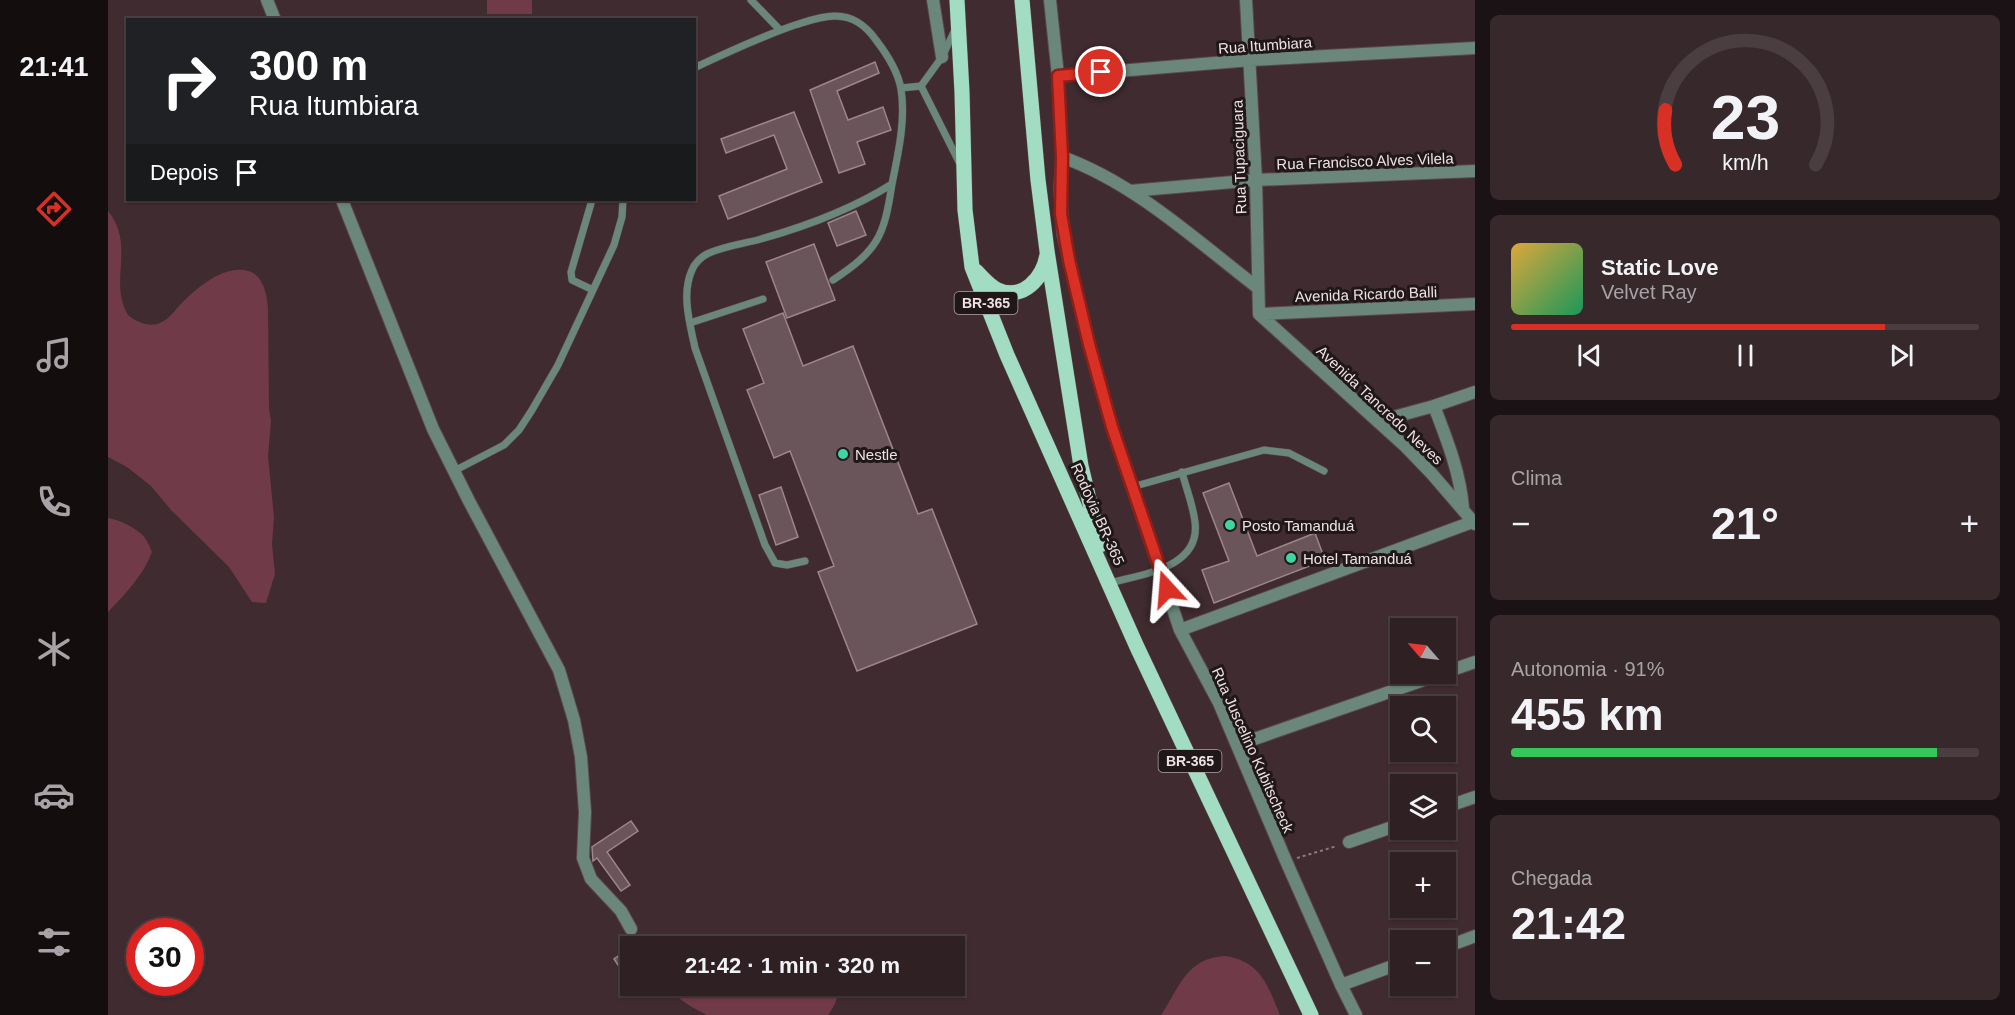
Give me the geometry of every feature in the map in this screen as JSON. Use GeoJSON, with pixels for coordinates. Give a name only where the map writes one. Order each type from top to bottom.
{"type":"FeatureCollection","features":[{"type":"Feature","properties":{"kind":"main road","name":"Rodovia BR-365"},"geometry":{"type":"LineString","coordinates":[[957,0],[965,210],[972,267],[1007,355],[1137,647],[1311,1015]]}},
{"type":"Feature","properties":{"kind":"main road","name":"BR-365"},"geometry":{"type":"LineString","coordinates":[[1022,0],[1038,180],[1047,251],[1081,466],[1110,583]]}},
{"type":"Feature","properties":{"kind":"main road","name":"BR-365"},"geometry":{"type":"LineString","coordinates":[[972,267],[996,289],[1017,292],[1026,289],[1038,280],[1045,264],[1047,251]]}},
{"type":"Feature","properties":{"kind":"street"},"geometry":{"type":"LineString","coordinates":[[267,0],[274,18]]}},
{"type":"Feature","properties":{"kind":"street"},"geometry":{"type":"LineString","coordinates":[[933,0],[942,57]]}},
{"type":"Feature","properties":{"kind":"street","name":"Rua Juscelino Kubitscheck"},"geometry":{"type":"LineString","coordinates":[[1050,0],[1058,76],[1062,157],[1061,214],[1069,260],[1089,344],[1112,427],[1180,630],[1219,703],[1286,861],[1356,1015]]}},
{"type":"Feature","properties":{"kind":"street","name":"Rua Tupaciguara"},"geometry":{"type":"LineString","coordinates":[[1246,0],[1256,180],[1259,314]]}},
{"type":"Feature","properties":{"kind":"street","name":"Rua Itumbiara"},"geometry":{"type":"LineString","coordinates":[[1058,76],[1251,60],[1475,48]]}},
{"type":"Feature","properties":{"kind":"street"},"geometry":{"type":"LineString","coordinates":[[1062,157],[1099,172],[1130,191],[1258,288]]}},
{"type":"Feature","properties":{"kind":"street","name":"Rua Francisco Alves Vilela"},"geometry":{"type":"LineString","coordinates":[[1130,191],[1256,180],[1475,171]]}},
{"type":"Feature","properties":{"kind":"street"},"geometry":{"type":"LineString","coordinates":[[342,201],[433,429],[559,670],[574,720],[581,758],[585,812],[583,858],[591,879],[621,911],[631,929]]}},
{"type":"Feature","properties":{"kind":"street","name":"Avenida Ricardo Balli"},"geometry":{"type":"LineString","coordinates":[[1259,314],[1475,304]]}},
{"type":"Feature","properties":{"kind":"street","name":"Avenida Tancredo Neves"},"geometry":{"type":"LineString","coordinates":[[1259,314],[1379,421],[1432,474],[1475,522]]}},
{"type":"Feature","properties":{"kind":"street"},"geometry":{"type":"LineString","coordinates":[[1379,421],[1475,392]]}},
{"type":"Feature","properties":{"kind":"street"},"geometry":{"type":"LineString","coordinates":[[1434,406],[1461,484],[1463,508]]}},
{"type":"Feature","properties":{"kind":"street"},"geometry":{"type":"LineString","coordinates":[[1180,630],[1475,522]]}},
{"type":"Feature","properties":{"kind":"street"},"geometry":{"type":"LineString","coordinates":[[1456,669],[1475,662]]}},
{"type":"Feature","properties":{"kind":"street"},"geometry":{"type":"LineString","coordinates":[[1237,745],[1412,684]]}},
{"type":"Feature","properties":{"kind":"street"},"geometry":{"type":"LineString","coordinates":[[1456,804],[1475,797]]}},
{"type":"Feature","properties":{"kind":"street"},"geometry":{"type":"LineString","coordinates":[[1348,842],[1390,828]]}},
{"type":"Feature","properties":{"kind":"street"},"geometry":{"type":"LineString","coordinates":[[1456,943],[1475,936]]}},
{"type":"Feature","properties":{"kind":"street"},"geometry":{"type":"LineString","coordinates":[[1341,985],[1390,967]]}},
{"type":"Feature","properties":{"kind":"lane"},"geometry":{"type":"LineString","coordinates":[[751,0],[780,30]]}},
{"type":"Feature","properties":{"kind":"lane"},"geometry":{"type":"LineString","coordinates":[[696,67],[780,30],[816,18],[834,15],[846,16],[859,21],[882,47],[901,88],[900,144],[888,213],[882,231],[872,248],[860,262],[833,280]]}},
{"type":"Feature","properties":{"kind":"lane"},"geometry":{"type":"LineString","coordinates":[[901,88],[921,86],[942,57],[959,21]]}},
{"type":"Feature","properties":{"kind":"lane"},"geometry":{"type":"LineString","coordinates":[[921,86],[944,128],[963,171]]}},
{"type":"Feature","properties":{"kind":"lane"},"geometry":{"type":"LineString","coordinates":[[805,561],[779,565],[771,558],[695,348],[690,323],[688,283],[692,270],[706,254],[762,239],[833,215],[892,184]]}},
{"type":"Feature","properties":{"kind":"lane"},"geometry":{"type":"LineString","coordinates":[[592,201],[571,272],[575,283],[593,290]]}},
{"type":"Feature","properties":{"kind":"lane"},"geometry":{"type":"LineString","coordinates":[[454,471],[504,445],[519,430],[558,365],[614,245],[622,217],[623,201]]}},
{"type":"Feature","properties":{"kind":"lane"},"geometry":{"type":"LineString","coordinates":[[690,323],[763,299]]}},
{"type":"Feature","properties":{"kind":"lane"},"geometry":{"type":"LineString","coordinates":[[1132,487],[1264,450],[1289,453],[1324,471]]}},
{"type":"Feature","properties":{"kind":"lane"},"geometry":{"type":"LineString","coordinates":[[1110,583],[1160,569],[1182,558],[1189,550],[1195,534],[1195,522],[1182,472]]}},
{"type":"Feature","properties":{"kind":"path"},"geometry":{"type":"LineString","coordinates":[[1286,861],[1348,842]]}},
{"type":"Feature","properties":{"kind":"shaded area"},"geometry":{"type":"Polygon","coordinates":[[[487,0],[532,0],[532,14],[487,14],[487,0]]]}},
{"type":"Feature","properties":{"kind":"shaded area"},"geometry":{"type":"Polygon","coordinates":[[[108,211],[116,224],[120,237],[120,290],[123,302],[128,315],[138,321],[154,325],[164,321],[200,287],[226,272],[244,270],[250,272],[260,279],[263,285],[268,309],[271,421],[268,456],[274,517],[272,544],[275,574],[266,603],[252,602],[229,567],[171,510],[151,486],[127,467],[108,457],[108,211]]]}},
{"type":"Feature","properties":{"kind":"shaded area"},"geometry":{"type":"Polygon","coordinates":[[[108,518],[138,531],[145,538],[152,552],[139,577],[108,612],[108,518]]]}},
{"type":"Feature","properties":{"kind":"shaded area"},"geometry":{"type":"Polygon","coordinates":[[[1225,956],[1247,963],[1255,969],[1267,985],[1280,1015],[1161,1015],[1179,985],[1193,968],[1201,962],[1225,956]]]}},
{"type":"Feature","properties":{"kind":"shaded area"},"geometry":{"type":"Polygon","coordinates":[[[677,996],[738,998],[743,996],[837,996],[828,1015],[707,1015],[677,996]]]}},
{"type":"Feature","properties":{"kind":"building"},"geometry":{"type":"Polygon","coordinates":[[[875,62],[879,73],[837,91],[848,120],[883,107],[891,130],[857,142],[865,164],[839,173],[810,90],[875,62]]]}},
{"type":"Feature","properties":{"kind":"building"},"geometry":{"type":"Polygon","coordinates":[[[794,112],[822,182],[728,219],[719,196],[787,169],[774,135],[726,153],[721,139],[794,112]]]}},
{"type":"Feature","properties":{"kind":"building"},"geometry":{"type":"Polygon","coordinates":[[[856,211],[866,235],[837,246],[828,223],[856,211]]]}},
{"type":"Feature","properties":{"kind":"building"},"geometry":{"type":"Polygon","coordinates":[[[814,244],[835,300],[787,318],[766,262],[814,244]]]}},
{"type":"Feature","properties":{"kind":"building","name":"Nestle"},"geometry":{"type":"Polygon","coordinates":[[[783,313],[803,366],[853,346],[918,514],[932,509],[977,624],[857,671],[818,572],[834,566],[790,451],[774,458],[747,390],[764,383],[743,329],[783,313]]]}},
{"type":"Feature","properties":{"kind":"building"},"geometry":{"type":"Polygon","coordinates":[[[1229,483],[1257,556],[1315,533],[1325,560],[1214,603],[1202,570],[1229,561],[1203,493],[1229,483]]]}},
{"type":"Feature","properties":{"kind":"building"},"geometry":{"type":"Polygon","coordinates":[[[781,487],[798,537],[776,545],[759,495],[781,487]]]}},
{"type":"Feature","properties":{"kind":"building"},"geometry":{"type":"Polygon","coordinates":[[[631,821],[638,831],[607,852],[630,885],[621,891],[597,858],[593,861],[592,847],[631,821]]]}},
{"type":"Feature","properties":{"kind":"building"},"geometry":{"type":"Polygon","coordinates":[[[620,955],[620,968],[614,959],[620,955]]]}},
{"type":"Feature","properties":{"kind":"place","name":"Nestle"},"geometry":{"type":"Point","coordinates":[843,454]}},
{"type":"Feature","properties":{"kind":"place","name":"Posto Tamanduá"},"geometry":{"type":"Point","coordinates":[1230,525]}},
{"type":"Feature","properties":{"kind":"place","name":"Hotel Tamanduá"},"geometry":{"type":"Point","coordinates":[1291,558]}},
{"type":"Feature","properties":{"kind":"route"},"geometry":{"type":"LineString","coordinates":[[1101,72],[1058,76],[1062,157],[1061,214],[1069,260],[1089,344],[1112,427],[1167,589]]}}]}
